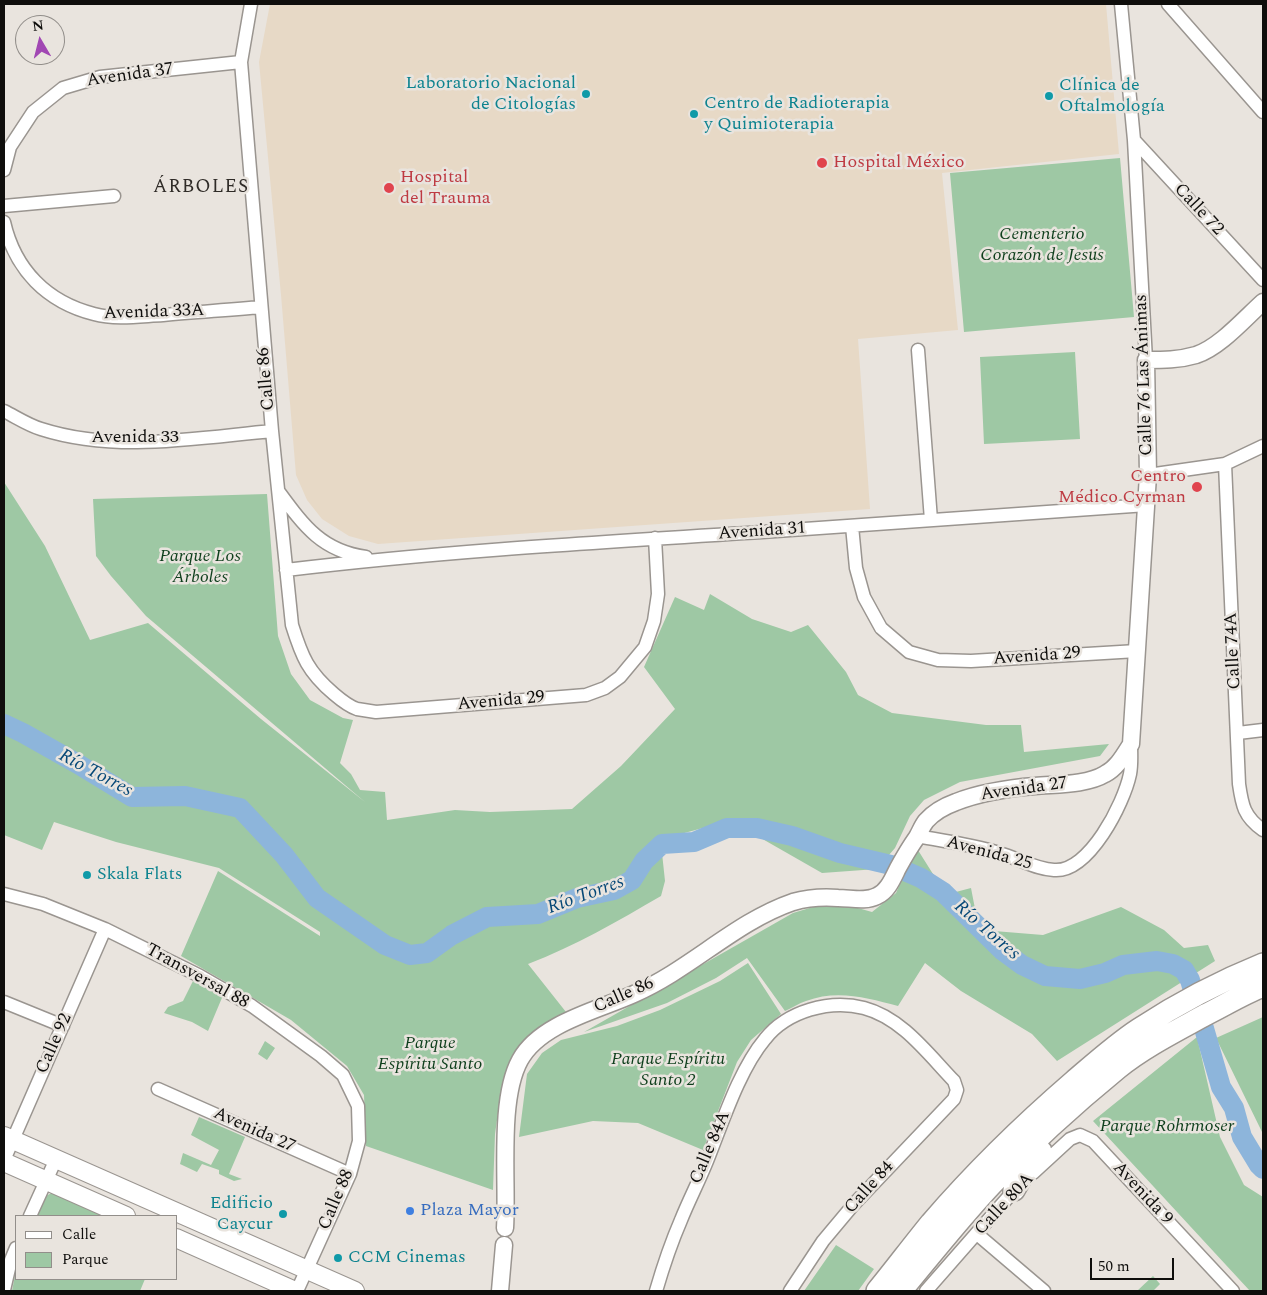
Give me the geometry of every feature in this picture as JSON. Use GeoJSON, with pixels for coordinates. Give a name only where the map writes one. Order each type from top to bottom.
{"type":"FeatureCollection","features":[{"type":"Feature","properties":{"kind":"highway"},"geometry":{"type":"LineString","coordinates":[[877,1291],[932,1223],[979,1170],[1030,1119],[1116,1046],[1138,1029],[1183,1015],[1251,984],[1263,964]]}},
{"type":"Feature","properties":{"kind":"highway"},"geometry":{"type":"LineString","coordinates":[[901,1291],[992,1184],[1043,1134],[1119,1067],[1155,1043],[1183,1015]]}},
{"type":"Feature","properties":{"kind":"highway"},"geometry":{"type":"LineString","coordinates":[[1014,1190],[1026,1169],[1089,1094]]}},
{"type":"Feature","properties":{"kind":"main road"},"geometry":{"type":"LineString","coordinates":[[8,1138],[355,1291]]}},
{"type":"Feature","properties":{"kind":"main road"},"geometry":{"type":"LineString","coordinates":[[4,1161],[124,1215]]}},
{"type":"Feature","properties":{"kind":"main road"},"geometry":{"type":"LineString","coordinates":[[178,1239],[296,1291]]}},
{"type":"Feature","properties":{"kind":"street","name":"Calle 86"},"geometry":{"type":"LineString","coordinates":[[250,4],[241,62],[272,431],[292,625],[308,667],[319,682],[345,703],[357,709],[376,712]]}},
{"type":"Feature","properties":{"kind":"street","name":"Calle 76 Las Ánimas"},"geometry":{"type":"LineString","coordinates":[[1061,870],[1080,860],[1098,842],[1116,812],[1125,792],[1132,761],[1130,744],[1148,475],[1146,360],[1134,140],[1121,4]]}},
{"type":"Feature","properties":{"kind":"street"},"geometry":{"type":"LineString","coordinates":[[1168,4],[1263,112]]}},
{"type":"Feature","properties":{"kind":"street","name":"Avenida 37"},"geometry":{"type":"LineString","coordinates":[[4,170],[10,147],[33,112],[63,88],[100,77],[241,62]]}},
{"type":"Feature","properties":{"kind":"street","name":"Calle 72"},"geometry":{"type":"LineString","coordinates":[[1134,140],[1263,280]]}},
{"type":"Feature","properties":{"kind":"street"},"geometry":{"type":"LineString","coordinates":[[4,206],[114,196]]}},
{"type":"Feature","properties":{"kind":"street","name":"Avenida 33A"},"geometry":{"type":"LineString","coordinates":[[4,222],[8,240],[23,267],[40,288],[66,304],[96,315],[129,317],[261,307]]}},
{"type":"Feature","properties":{"kind":"street"},"geometry":{"type":"LineString","coordinates":[[1146,360],[1174,360],[1196,355],[1212,347],[1263,302]]}},
{"type":"Feature","properties":{"kind":"street"},"geometry":{"type":"LineString","coordinates":[[918,350],[931,520]]}},
{"type":"Feature","properties":{"kind":"street","name":"Avenida 33"},"geometry":{"type":"LineString","coordinates":[[4,410],[40,429],[95,441],[143,442],[272,431]]}},
{"type":"Feature","properties":{"kind":"street"},"geometry":{"type":"LineString","coordinates":[[1148,475],[1225,464],[1263,446]]}},
{"type":"Feature","properties":{"kind":"street","name":"Calle 74A"},"geometry":{"type":"LineString","coordinates":[[1225,464],[1239,784],[1243,808],[1254,824],[1263,830]]}},
{"type":"Feature","properties":{"kind":"street","name":"Avenida 31"},"geometry":{"type":"LineString","coordinates":[[279,491],[298,518],[314,536],[335,549],[378,559]]}},
{"type":"Feature","properties":{"kind":"street","name":"Avenida 31"},"geometry":{"type":"LineString","coordinates":[[286,570],[378,559],[655,538],[1147,505]]}},
{"type":"Feature","properties":{"kind":"street","name":"Avenida 29"},"geometry":{"type":"LineString","coordinates":[[852,526],[856,568],[864,597],[881,628],[909,652],[938,660],[971,661],[1137,650]]}},
{"type":"Feature","properties":{"kind":"street","name":"Avenida 29"},"geometry":{"type":"LineString","coordinates":[[376,712],[586,694],[605,688],[620,677],[645,647],[654,620],[658,594],[655,538]]}},
{"type":"Feature","properties":{"kind":"street"},"geometry":{"type":"LineString","coordinates":[[1238,733],[1263,730]]}},
{"type":"Feature","properties":{"kind":"street","name":"Avenida 27"},"geometry":{"type":"LineString","coordinates":[[888,886],[904,856],[926,822],[940,810],[957,802],[986,794],[1030,787],[1077,783],[1105,775],[1118,764],[1130,744]]}},
{"type":"Feature","properties":{"kind":"street","name":"Avenida 25"},"geometry":{"type":"LineString","coordinates":[[917,836],[975,847],[1000,853],[1054,871],[1061,870]]}},
{"type":"Feature","properties":{"kind":"street","name":"Calle 86"},"geometry":{"type":"LineString","coordinates":[[500,1291],[504,1236],[507,1107],[514,1073],[520,1058],[532,1044],[556,1026],[636,994],[679,969],[767,912],[796,901],[814,898],[871,899],[881,894],[888,886]]}},
{"type":"Feature","properties":{"kind":"street","name":"Transversal 88"},"geometry":{"type":"LineString","coordinates":[[4,894],[43,904],[105,928],[200,976],[252,1006],[321,1056],[343,1075],[358,1106]]}},
{"type":"Feature","properties":{"kind":"street","name":"Calle 92"},"geometry":{"type":"LineString","coordinates":[[4,1161],[8,1138],[63,1026],[105,928]]}},
{"type":"Feature","properties":{"kind":"street"},"geometry":{"type":"LineString","coordinates":[[4,1002],[63,1026]]}},
{"type":"Feature","properties":{"kind":"street","name":"Calle 84A"},"geometry":{"type":"LineString","coordinates":[[656,1291],[678,1225],[751,1059],[766,1037],[790,1018],[816,1007],[842,1005],[864,1008],[890,1019],[910,1036],[954,1081],[957,1090]]}},
{"type":"Feature","properties":{"kind":"street","name":"Avenida 27"},"geometry":{"type":"LineString","coordinates":[[158,1089],[350,1174]]}},
{"type":"Feature","properties":{"kind":"street","name":"Calle 84"},"geometry":{"type":"LineString","coordinates":[[790,1291],[823,1242],[842,1219],[954,1099],[957,1090]]}},
{"type":"Feature","properties":{"kind":"street","name":"Calle 88"},"geometry":{"type":"LineString","coordinates":[[296,1291],[350,1174],[359,1141],[358,1106]]}},
{"type":"Feature","properties":{"kind":"street","name":"Calle 80A"},"geometry":{"type":"LineString","coordinates":[[926,1291],[1014,1190],[1070,1139],[1080,1135],[1093,1141]]}},
{"type":"Feature","properties":{"kind":"street","name":"Avenida 9"},"geometry":{"type":"LineString","coordinates":[[1093,1141],[1233,1291]]}},
{"type":"Feature","properties":{"kind":"street"},"geometry":{"type":"LineString","coordinates":[[30,1215],[56,1159]]}},
{"type":"Feature","properties":{"kind":"street"},"geometry":{"type":"LineString","coordinates":[[977,1234],[1044,1291]]}},
{"type":"Feature","properties":{"kind":"street"},"geometry":{"type":"LineString","coordinates":[[4,1290],[15,1250]]}},
{"type":"Feature","properties":{"kind":"shaded area"},"geometry":{"type":"Polygon","coordinates":[[[270,4],[1106,4],[1119,154],[942,173],[958,330],[858,339],[870,509],[378,544],[349,536],[322,519],[307,500],[296,475],[259,62],[270,4]]]}},
{"type":"Feature","properties":{"kind":"green space","name":"Cementerio Corazón de Jesús"},"geometry":{"type":"Polygon","coordinates":[[[1120,158],[1134,317],[964,332],[950,173],[1120,158]]]}},
{"type":"Feature","properties":{"kind":"green space"},"geometry":{"type":"Polygon","coordinates":[[[1075,352],[1080,439],[984,444],[980,357],[1075,352]]]}},
{"type":"Feature","properties":{"kind":"green space"},"geometry":{"type":"Polygon","coordinates":[[[4,482],[45,546],[90,640],[148,623],[261,719],[365,802],[146,616],[96,556],[93,499],[267,494],[278,636],[291,674],[310,700],[343,718],[353,720],[340,763],[351,774],[360,790],[385,792],[387,820],[455,810],[490,812],[572,809],[621,766],[675,709],[644,667],[675,597],[704,610],[710,594],[752,619],[791,632],[808,625],[846,672],[858,695],[892,713],[986,725],[1021,725],[1024,752],[1109,744],[1100,756],[960,782],[924,800],[910,816],[895,848],[877,869],[822,873],[759,837],[725,822],[677,835],[662,853],[665,881],[661,896],[579,941],[528,964],[566,1012],[532,1033],[519,1052],[502,1085],[495,1134],[493,1190],[366,1146],[364,1095],[347,1066],[291,1020],[181,956],[218,871],[320,936],[320,932],[219,868],[116,842],[54,822],[42,850],[4,835],[4,482]]]}},
{"type":"Feature","properties":{"kind":"green space"},"geometry":{"type":"Polygon","coordinates":[[[916,847],[933,874],[952,893],[971,888],[976,914],[994,931],[1043,935],[1121,907],[1164,930],[1184,948],[1208,945],[1215,961],[1057,1061],[1032,1034],[961,991],[925,963],[898,1006],[841,995],[818,997],[785,1011],[747,958],[716,978],[667,1003],[584,1032],[793,913],[833,901],[872,912],[896,893],[916,847]]]}},
{"type":"Feature","properties":{"kind":"green space","name":"Parque Espíritu Santo 2"},"geometry":{"type":"Polygon","coordinates":[[[748,963],[781,1014],[751,1040],[737,1062],[703,1150],[638,1123],[593,1121],[519,1137],[527,1074],[542,1053],[561,1040],[617,1026],[660,1010],[720,981],[748,963]]]}},
{"type":"Feature","properties":{"kind":"green space"},"geometry":{"type":"Polygon","coordinates":[[[195,977],[224,993],[208,1031],[192,1022],[164,1013],[168,1007],[183,1001],[195,977]]]}},
{"type":"Feature","properties":{"kind":"green space"},"geometry":{"type":"Polygon","coordinates":[[[1263,1017],[1263,1134],[1216,1038],[1263,1017]]]}},
{"type":"Feature","properties":{"kind":"green space","name":"Parque Rohrmoser"},"geometry":{"type":"Polygon","coordinates":[[[1197,1037],[1220,1137],[1244,1185],[1263,1197],[1263,1291],[1250,1291],[1093,1121],[1197,1037]]]}},
{"type":"Feature","properties":{"kind":"green space"},"geometry":{"type":"Polygon","coordinates":[[[265,1041],[275,1048],[267,1060],[258,1054],[265,1041]]]}},
{"type":"Feature","properties":{"kind":"green space"},"geometry":{"type":"Polygon","coordinates":[[[199,1117],[245,1137],[229,1174],[242,1179],[234,1181],[219,1174],[219,1170],[202,1164],[197,1172],[180,1164],[183,1153],[211,1165],[219,1150],[191,1135],[199,1117]]]}},
{"type":"Feature","properties":{"kind":"green space"},"geometry":{"type":"Polygon","coordinates":[[[55,1191],[109,1215],[37,1215],[46,1196],[55,1191]]]}},
{"type":"Feature","properties":{"kind":"green space"},"geometry":{"type":"Polygon","coordinates":[[[836,1245],[874,1269],[858,1291],[804,1291],[836,1245]]]}},
{"type":"Feature","properties":{"kind":"green space"},"geometry":{"type":"Polygon","coordinates":[[[15,1275],[15,1280],[145,1280],[140,1291],[12,1291],[15,1275]]]}},
{"type":"Feature","properties":{"kind":"green space"},"geometry":{"type":"Polygon","coordinates":[[[1153,1276],[1160,1284],[1153,1291],[1137,1291],[1153,1276]]]}},
{"type":"Feature","properties":{"kind":"waterway","name":"Río Torres"},"geometry":{"type":"LineString","coordinates":[[4,724],[78,764],[132,797],[185,796],[240,808],[284,855],[317,898],[385,945],[410,955],[427,953],[452,935],[487,917],[538,914],[577,898],[614,890],[632,880],[644,861],[662,844],[694,842],[727,828],[757,828],[792,836],[840,853],[891,865],[921,878],[943,892],[1003,951],[1022,965],[1045,976],[1080,979],[1105,973],[1123,965],[1157,961],[1173,964],[1184,970],[1190,980],[1221,1087],[1234,1108],[1242,1137],[1263,1169]]}},
{"type":"Feature","properties":{"kind":"place","name":"Laboratorio Nacional de Citologías"},"geometry":{"type":"Point","coordinates":[586,94]}},
{"type":"Feature","properties":{"kind":"place","name":"Clínica de Oftalmología"},"geometry":{"type":"Point","coordinates":[1049,96]}},
{"type":"Feature","properties":{"kind":"place","name":"Centro de Radioterapia y Quimioterapia"},"geometry":{"type":"Point","coordinates":[694,114]}},
{"type":"Feature","properties":{"kind":"place","name":"Hospital México"},"geometry":{"type":"Point","coordinates":[822,163]}},
{"type":"Feature","properties":{"kind":"place","name":"Hospital del Trauma"},"geometry":{"type":"Point","coordinates":[389,188]}},
{"type":"Feature","properties":{"kind":"place","name":"Centro Médico Cyrman"},"geometry":{"type":"Point","coordinates":[1197,487]}},
{"type":"Feature","properties":{"kind":"place","name":"Skala Flats"},"geometry":{"type":"Point","coordinates":[87,875]}},
{"type":"Feature","properties":{"kind":"place","name":"Plaza Mayor"},"geometry":{"type":"Point","coordinates":[410,1211]}},
{"type":"Feature","properties":{"kind":"place","name":"Edificio Caycur"},"geometry":{"type":"Point","coordinates":[283,1214]}},
{"type":"Feature","properties":{"kind":"place","name":"CCM Cinemas"},"geometry":{"type":"Point","coordinates":[338,1258]}},
{"type":"Feature","properties":{"kind":"district","name":"ÁRBOLES"},"geometry":{"type":"Point","coordinates":[201,188]}},
{"type":"Feature","properties":{"kind":"park label","name":"Parque Los Árboles"},"geometry":{"type":"Point","coordinates":[200,567]}},
{"type":"Feature","properties":{"kind":"park label","name":"Parque Espíritu Santo"},"geometry":{"type":"Point","coordinates":[430,1054]}}]}
